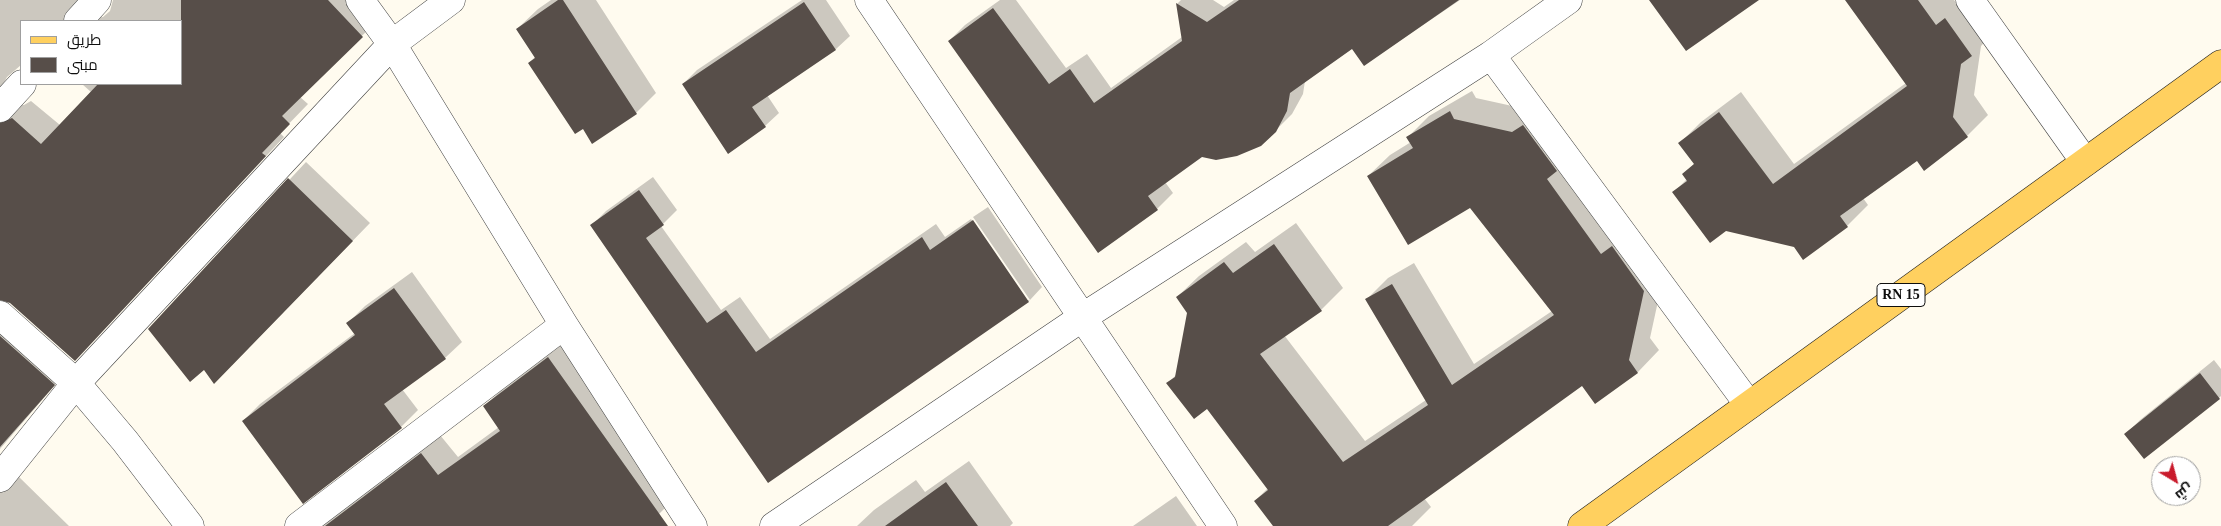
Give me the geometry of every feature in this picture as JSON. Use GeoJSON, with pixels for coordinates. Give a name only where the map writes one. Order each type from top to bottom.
{"type":"FeatureCollection","features":[{"type":"Feature","properties":{"kind":"main road","name":"RN 15"},"geometry":{"type":"LineString","coordinates":[[1582,526],[2221,64]]}},
{"type":"Feature","properties":{"kind":"street"},"geometry":{"type":"LineString","coordinates":[[79,20],[96,0]]}},
{"type":"Feature","properties":{"kind":"street"},"geometry":{"type":"LineString","coordinates":[[360,0],[392,44],[684,523]]}},
{"type":"Feature","properties":{"kind":"street"},"geometry":{"type":"LineString","coordinates":[[0,478],[76,383],[392,44],[451,0]]}},
{"type":"Feature","properties":{"kind":"street"},"geometry":{"type":"LineString","coordinates":[[869,0],[1223,526]]}},
{"type":"Feature","properties":{"kind":"street"},"geometry":{"type":"LineString","coordinates":[[774,526],[1083,318],[1491,55],[1568,0]]}},
{"type":"Feature","properties":{"kind":"street"},"geometry":{"type":"LineString","coordinates":[[1970,0],[2085,162]]}},
{"type":"Feature","properties":{"kind":"street"},"geometry":{"type":"LineString","coordinates":[[1491,55],[1749,405]]}},
{"type":"Feature","properties":{"kind":"street"},"geometry":{"type":"LineString","coordinates":[[0,108],[21,85]]}},
{"type":"Feature","properties":{"kind":"street"},"geometry":{"type":"LineString","coordinates":[[0,315],[76,383],[125,441],[190,526]]}},
{"type":"Feature","properties":{"kind":"street"},"geometry":{"type":"LineString","coordinates":[[299,526],[564,325]]}},
{"type":"Feature","properties":{"kind":"building"},"geometry":{"type":"Polygon","coordinates":[[[181,0],[328,0],[363,37],[282,116],[290,124],[262,153],[266,156],[75,361],[10,303],[0,300],[0,123],[12,118],[41,144],[97,85],[182,85],[181,0]]]}},
{"type":"Feature","properties":{"kind":"building"},"geometry":{"type":"Polygon","coordinates":[[[558,0],[563,0],[637,114],[592,144],[583,129],[575,134],[528,63],[535,58],[516,29],[558,0]]]}},
{"type":"Feature","properties":{"kind":"building"},"geometry":{"type":"Polygon","coordinates":[[[1239,0],[1459,0],[1364,66],[1352,49],[1290,93],[1287,111],[1276,132],[1261,146],[1237,156],[1216,160],[1202,157],[1148,196],[1158,210],[1098,253],[948,41],[993,8],[1049,84],[1070,69],[1094,103],[1182,41],[1176,3],[1207,22],[1239,0]]]}},
{"type":"Feature","properties":{"kind":"building"},"geometry":{"type":"Polygon","coordinates":[[[1649,0],[1759,0],[1686,51],[1649,0]]]}},
{"type":"Feature","properties":{"kind":"building"},"geometry":{"type":"Polygon","coordinates":[[[1845,0],[1918,0],[1936,25],[1945,18],[1972,56],[1961,64],[1953,117],[1968,137],[1924,171],[1917,161],[1840,216],[1848,227],[1803,260],[1794,247],[1726,231],[1710,243],[1672,192],[1687,181],[1682,174],[1694,164],[1678,143],[1719,112],[1773,184],[1907,86],[1845,0]]]}},
{"type":"Feature","properties":{"kind":"building"},"geometry":{"type":"Polygon","coordinates":[[[804,2],[836,50],[752,107],[766,127],[728,154],[682,84],[804,2]]]}},
{"type":"Feature","properties":{"kind":"building"},"geometry":{"type":"Polygon","coordinates":[[[1450,111],[1454,119],[1512,132],[1523,125],[1557,171],[1547,179],[1601,254],[1612,246],[1644,291],[1629,360],[1638,373],[1595,404],[1582,386],[1388,526],[1273,526],[1254,501],[1268,490],[1207,409],[1194,419],[1166,383],[1175,377],[1187,313],[1176,297],[1224,262],[1233,273],[1274,244],[1322,311],[1260,354],[1343,462],[1428,405],[1365,299],[1392,284],[1452,385],[1554,315],[1470,208],[1408,245],[1367,176],[1413,148],[1406,137],[1450,111]]]}},
{"type":"Feature","properties":{"kind":"building"},"geometry":{"type":"Polygon","coordinates":[[[288,178],[353,241],[214,384],[204,370],[190,382],[148,329],[288,178]]]}},
{"type":"Feature","properties":{"kind":"building"},"geometry":{"type":"Polygon","coordinates":[[[639,190],[664,225],[646,238],[707,323],[726,310],[756,352],[922,237],[930,250],[973,220],[1029,302],[768,483],[590,225],[639,190]]]}},
{"type":"Feature","properties":{"kind":"building"},"geometry":{"type":"Polygon","coordinates":[[[394,288],[446,359],[384,404],[402,428],[303,504],[242,421],[355,335],[346,323],[394,288]]]}},
{"type":"Feature","properties":{"kind":"building"},"geometry":{"type":"Polygon","coordinates":[[[0,336],[55,385],[0,447],[0,336]]]}},
{"type":"Feature","properties":{"kind":"building"},"geometry":{"type":"Polygon","coordinates":[[[548,357],[668,526],[325,526],[421,453],[438,475],[500,431],[483,406],[548,357]]]}},
{"type":"Feature","properties":{"kind":"building"},"geometry":{"type":"Polygon","coordinates":[[[2200,373],[2220,399],[2144,459],[2124,434],[2200,373]]]}},
{"type":"Feature","properties":{"kind":"building"},"geometry":{"type":"Polygon","coordinates":[[[946,482],[978,526],[885,526],[946,482]]]}}]}
